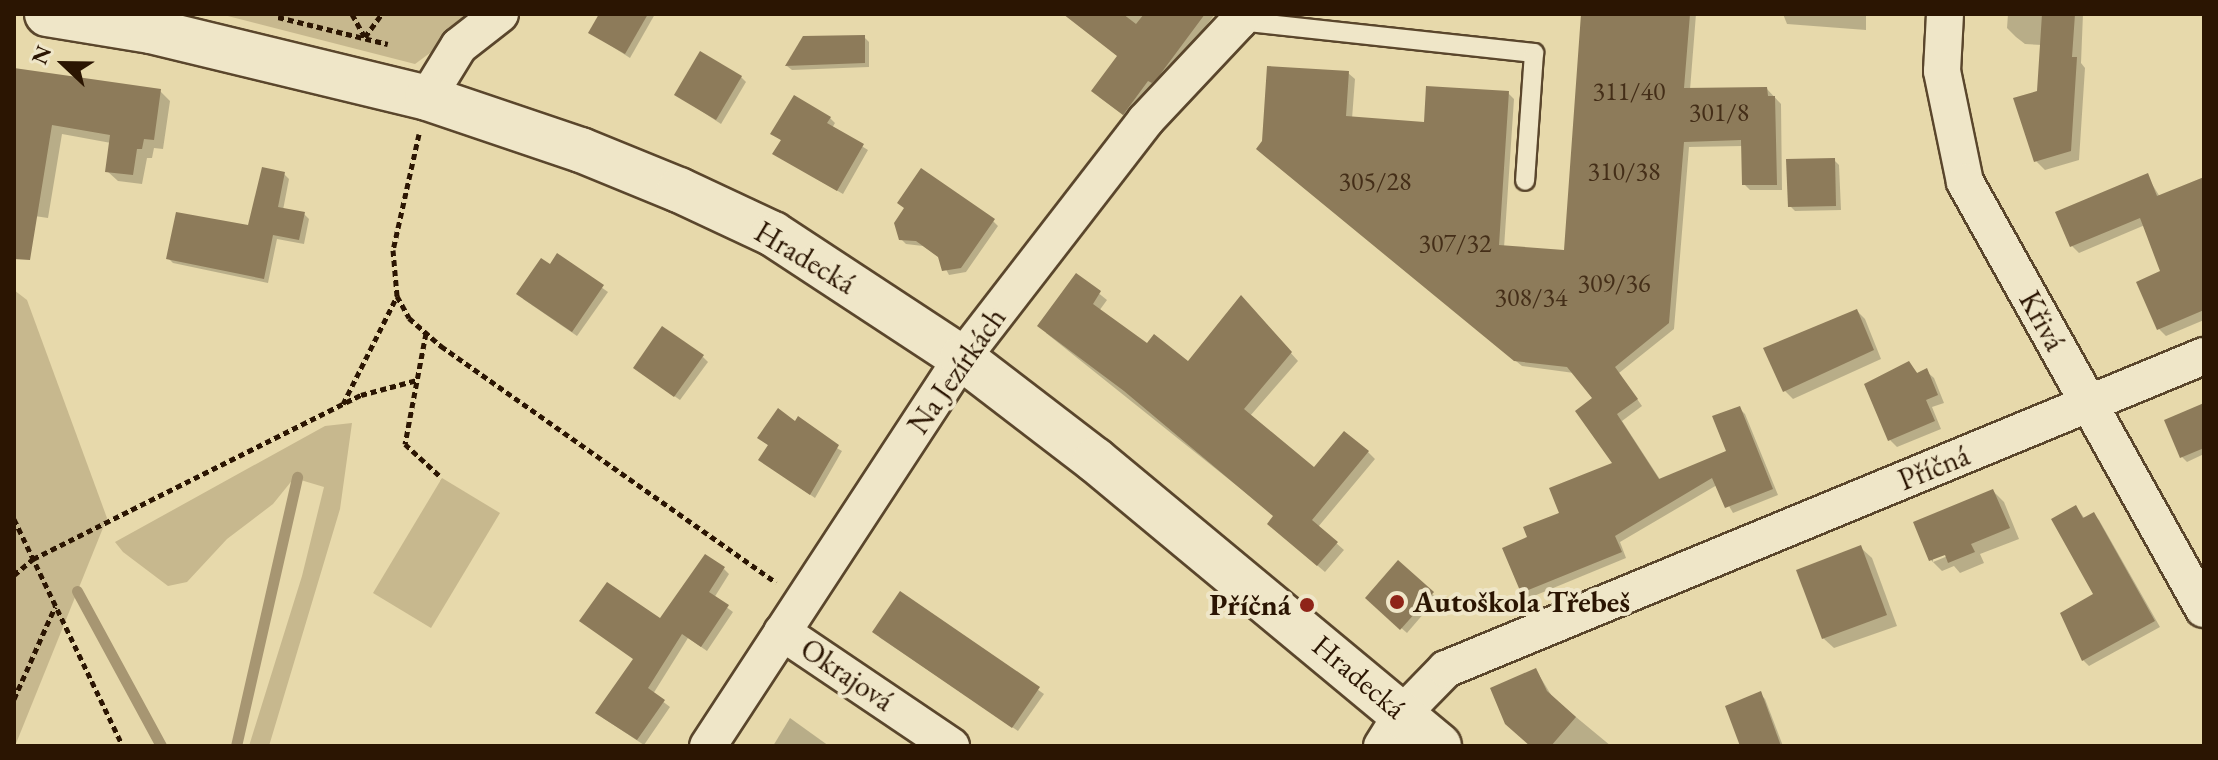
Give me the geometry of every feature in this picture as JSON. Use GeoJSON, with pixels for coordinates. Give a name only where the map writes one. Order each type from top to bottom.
{"type":"FeatureCollection","features":[{"type":"Feature","properties":{"kind":"street","name":"Hradecká"},"geometry":{"type":"LineString","coordinates":[[47,14],[151,31],[427,98],[581,150],[679,190],[773,234],[962,358],[1095,460],[1392,729],[1439,746]]}},
{"type":"Feature","properties":{"kind":"street"},"geometry":{"type":"LineString","coordinates":[[427,98],[459,46],[500,14]]}},
{"type":"Feature","properties":{"kind":"street","name":"Křivá"},"geometry":{"type":"LineString","coordinates":[[1945,14],[1942,71],[1965,182],[2204,609]]}},
{"type":"Feature","properties":{"kind":"street","name":"Na Jezírkách"},"geometry":{"type":"LineString","coordinates":[[708,746],[962,358],[1145,121],[1240,18]]}},
{"type":"Feature","properties":{"kind":"street","name":"Příčná"},"geometry":{"type":"LineString","coordinates":[[1392,729],[1446,669],[2204,356]]}},
{"type":"Feature","properties":{"kind":"street","name":"Okrajová"},"geometry":{"type":"LineString","coordinates":[[782,632],[951,746]]}},
{"type":"Feature","properties":{"kind":"lane","name":"Na Jezírkách"},"geometry":{"type":"LineString","coordinates":[[1240,18],[1534,53],[1525,181]]}},
{"type":"Feature","properties":{"kind":"path"},"geometry":{"type":"LineString","coordinates":[[352,14],[365,37],[382,14]]}},
{"type":"Feature","properties":{"kind":"path"},"geometry":{"type":"LineString","coordinates":[[427,98],[393,250],[397,296],[409,318],[803,601]]}},
{"type":"Feature","properties":{"kind":"path"},"geometry":{"type":"LineString","coordinates":[[343,405],[397,296]]}},
{"type":"Feature","properties":{"kind":"path"},"geometry":{"type":"LineString","coordinates":[[426,332],[405,444],[442,478]]}},
{"type":"Feature","properties":{"kind":"path"},"geometry":{"type":"LineString","coordinates":[[14,575],[33,559],[361,395],[417,380]]}},
{"type":"Feature","properties":{"kind":"path"},"geometry":{"type":"LineString","coordinates":[[14,519],[123,746]]}},
{"type":"Feature","properties":{"kind":"path"},"geometry":{"type":"LineString","coordinates":[[14,699],[55,606]]}},
{"type":"Feature","properties":{"kind":"shaded area"},"geometry":{"type":"Polygon","coordinates":[[[220,14],[483,14],[415,64],[220,14]]]}},
{"type":"Feature","properties":{"kind":"shaded area"},"geometry":{"type":"Polygon","coordinates":[[[14,290],[27,300],[107,518],[15,746],[14,290]]]}},
{"type":"Feature","properties":{"kind":"shaded area"},"geometry":{"type":"Polygon","coordinates":[[[352,423],[340,509],[269,746],[249,746],[302,576],[324,487],[294,478],[273,504],[227,539],[187,582],[168,586],[123,552],[115,542],[325,426],[352,423]]]}},
{"type":"Feature","properties":{"kind":"shaded area"},"geometry":{"type":"Polygon","coordinates":[[[442,478],[500,513],[431,628],[373,593],[442,478]]]}},
{"type":"Feature","properties":{"kind":"building"},"geometry":{"type":"Polygon","coordinates":[[[599,14],[648,14],[625,54],[588,33],[599,14]]]}},
{"type":"Feature","properties":{"kind":"building"},"geometry":{"type":"Polygon","coordinates":[[[1063,14],[1123,14],[1136,24],[1144,14],[1205,14],[1159,76],[1152,83],[1148,81],[1123,115],[1091,91],[1117,56],[1063,14]]]}},
{"type":"Feature","properties":{"kind":"building"},"geometry":{"type":"Polygon","coordinates":[[[1581,14],[1690,14],[1684,88],[1767,87],[1768,96],[1775,96],[1777,185],[1742,185],[1741,140],[1684,142],[1669,323],[1615,367],[1638,399],[1617,414],[1659,479],[1726,451],[1712,416],[1740,406],[1773,489],[1725,508],[1712,478],[1615,536],[1622,552],[1521,593],[1502,548],[1527,537],[1523,527],[1559,513],[1549,488],[1612,463],[1575,411],[1592,398],[1567,367],[1514,361],[1256,149],[1262,141],[1267,66],[1349,71],[1346,116],[1424,122],[1426,86],[1509,91],[1499,245],[1564,250],[1581,14]]]}},
{"type":"Feature","properties":{"kind":"building"},"geometry":{"type":"Polygon","coordinates":[[[2042,14],[2075,14],[2072,57],[2077,57],[2071,151],[2034,162],[2013,98],[2037,91],[2042,14]]]}},
{"type":"Feature","properties":{"kind":"building"},"geometry":{"type":"Polygon","coordinates":[[[865,35],[865,63],[785,66],[803,36],[865,35]]]}},
{"type":"Feature","properties":{"kind":"building"},"geometry":{"type":"Polygon","coordinates":[[[700,51],[742,76],[716,120],[674,95],[700,51]]]}},
{"type":"Feature","properties":{"kind":"building"},"geometry":{"type":"Polygon","coordinates":[[[14,68],[161,89],[154,140],[144,139],[142,149],[137,149],[133,175],[105,172],[110,135],[52,125],[30,260],[14,259],[14,68]]]}},
{"type":"Feature","properties":{"kind":"building"},"geometry":{"type":"Polygon","coordinates":[[[794,95],[831,117],[827,123],[864,144],[837,191],[772,154],[781,140],[770,134],[794,95]]]}},
{"type":"Feature","properties":{"kind":"building"},"geometry":{"type":"Polygon","coordinates":[[[1835,158],[1836,206],[1788,207],[1786,159],[1835,158]]]}},
{"type":"Feature","properties":{"kind":"building"},"geometry":{"type":"Polygon","coordinates":[[[262,167],[285,172],[278,207],[305,212],[299,240],[273,235],[264,279],[166,259],[176,212],[248,225],[262,167]]]}},
{"type":"Feature","properties":{"kind":"building"},"geometry":{"type":"Polygon","coordinates":[[[921,168],[995,219],[961,268],[942,271],[938,257],[916,241],[899,240],[894,223],[904,208],[897,203],[921,168]]]}},
{"type":"Feature","properties":{"kind":"building"},"geometry":{"type":"Polygon","coordinates":[[[2148,173],[2157,196],[2204,177],[2204,310],[2157,330],[2136,282],[2160,271],[2140,218],[2070,247],[2055,212],[2148,173]]]}},
{"type":"Feature","properties":{"kind":"building"},"geometry":{"type":"Polygon","coordinates":[[[557,253],[604,285],[572,332],[516,294],[541,258],[550,264],[557,253]]]}},
{"type":"Feature","properties":{"kind":"building"},"geometry":{"type":"Polygon","coordinates":[[[1076,273],[1101,291],[1093,304],[1147,343],[1154,334],[1188,361],[1241,295],[1292,352],[1244,409],[1314,467],[1344,431],[1369,451],[1312,520],[1338,542],[1317,566],[1267,524],[1273,516],[1124,391],[1037,326],[1076,273]]]}},
{"type":"Feature","properties":{"kind":"building"},"geometry":{"type":"Polygon","coordinates":[[[1857,309],[1874,350],[1783,392],[1763,348],[1857,309]]]}},
{"type":"Feature","properties":{"kind":"building"},"geometry":{"type":"Polygon","coordinates":[[[662,326],[704,355],[674,397],[633,368],[662,326]]]}},
{"type":"Feature","properties":{"kind":"building"},"geometry":{"type":"Polygon","coordinates":[[[1909,361],[1917,373],[1927,368],[1938,395],[1926,400],[1935,421],[1888,441],[1864,384],[1909,361]]]}},
{"type":"Feature","properties":{"kind":"building"},"geometry":{"type":"Polygon","coordinates":[[[2204,403],[2204,448],[2180,458],[2164,420],[2204,403]]]}},
{"type":"Feature","properties":{"kind":"building"},"geometry":{"type":"Polygon","coordinates":[[[778,408],[795,421],[798,416],[839,445],[810,495],[758,460],[768,445],[757,438],[778,408]]]}},
{"type":"Feature","properties":{"kind":"building"},"geometry":{"type":"Polygon","coordinates":[[[1993,489],[2010,528],[1971,544],[1975,552],[1948,563],[1945,555],[1929,561],[1913,522],[1993,489]]]}},
{"type":"Feature","properties":{"kind":"building"},"geometry":{"type":"Polygon","coordinates":[[[2076,505],[2083,518],[2094,512],[2155,621],[2082,661],[2060,613],[2093,594],[2051,519],[2076,505]]]}},
{"type":"Feature","properties":{"kind":"building"},"geometry":{"type":"Polygon","coordinates":[[[1861,545],[1887,615],[1822,639],[1796,570],[1861,545]]]}},
{"type":"Feature","properties":{"kind":"building"},"geometry":{"type":"Polygon","coordinates":[[[705,554],[725,567],[709,592],[729,605],[701,647],[682,634],[648,688],[665,700],[637,740],[595,713],[633,659],[579,621],[607,582],[660,618],[705,554]]]}},
{"type":"Feature","properties":{"kind":"building"},"geometry":{"type":"Polygon","coordinates":[[[1398,560],[1434,592],[1400,630],[1365,598],[1398,560]]]}},
{"type":"Feature","properties":{"kind":"building"},"geometry":{"type":"Polygon","coordinates":[[[900,591],[1040,687],[1012,728],[872,632],[900,591]]]}},
{"type":"Feature","properties":{"kind":"building"},"geometry":{"type":"Polygon","coordinates":[[[1536,668],[1547,691],[1576,717],[1551,746],[1530,746],[1505,724],[1490,688],[1536,668]]]}},
{"type":"Feature","properties":{"kind":"building"},"geometry":{"type":"Polygon","coordinates":[[[1761,691],[1781,746],[1740,746],[1725,706],[1761,691]]]}},
{"type":"Feature","properties":{"kind":"waterway"},"geometry":{"type":"LineString","coordinates":[[236,746],[297,477]]}},
{"type":"Feature","properties":{"kind":"waterway"},"geometry":{"type":"LineString","coordinates":[[77,591],[161,746]]}},
{"type":"Feature","properties":{"kind":"place","name":"Autoškola Třebeš"},"geometry":{"type":"Point","coordinates":[1397,602]}},
{"type":"Feature","properties":{"kind":"place","name":"Příčná"},"geometry":{"type":"Point","coordinates":[1307,605]}}]}
